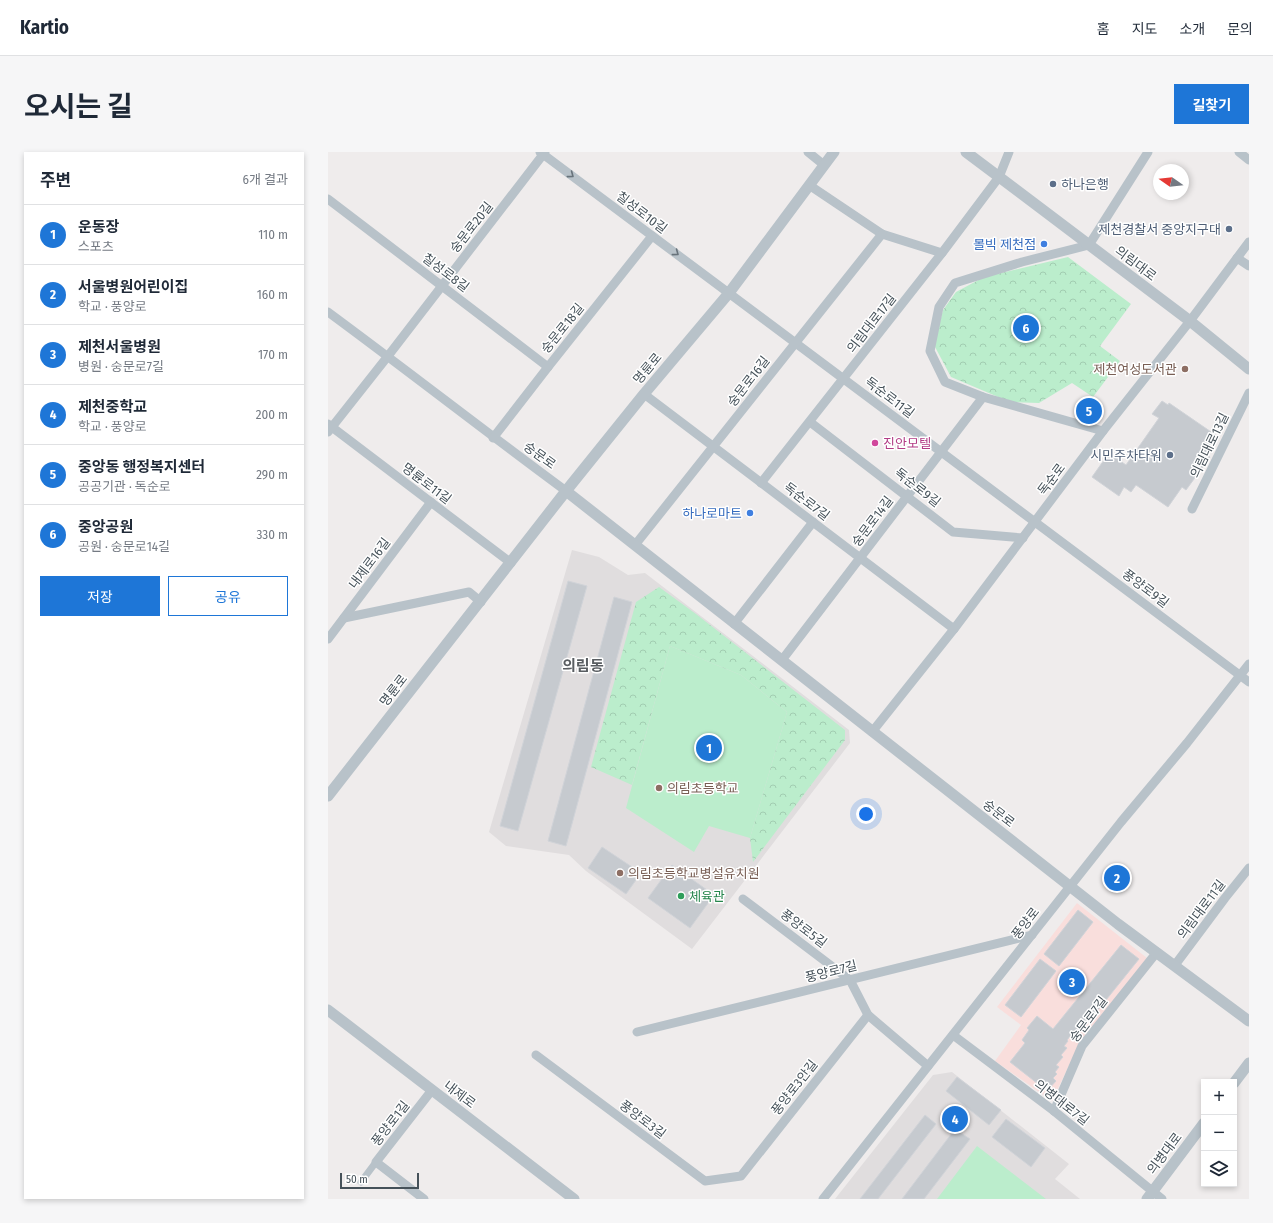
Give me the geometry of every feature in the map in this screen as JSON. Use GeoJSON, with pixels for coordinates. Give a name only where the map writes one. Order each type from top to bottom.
{"type":"FeatureCollection","features":[{"type":"Feature","properties":{"kind":"street"},"geometry":{"type":"LineString","coordinates":[[808,152],[824,165]]}},
{"type":"Feature","properties":{"kind":"street","name":"명륜로"},"geometry":{"type":"LineString","coordinates":[[328,796],[481,602],[566,491],[644,394],[729,293],[834,152]]}},
{"type":"Feature","properties":{"kind":"street","name":"의림대로"},"geometry":{"type":"LineString","coordinates":[[966,152],[1190,321],[1249,369]]}},
{"type":"Feature","properties":{"kind":"street","name":"의림대로17길"},"geometry":{"type":"LineString","coordinates":[[761,483],[942,253],[999,177],[1010,152]]}},
{"type":"Feature","properties":{"kind":"street"},"geometry":{"type":"LineString","coordinates":[[1103,431],[983,397],[945,382],[930,351],[939,306],[956,283],[1022,262],[1089,245],[1148,152]]}},
{"type":"Feature","properties":{"kind":"street"},"geometry":{"type":"LineString","coordinates":[[1239,152],[1249,160]]}},
{"type":"Feature","properties":{"kind":"street","name":"칠성로10길"},"geometry":{"type":"LineString","coordinates":[[543,153],[729,293]]}},
{"type":"Feature","properties":{"kind":"street","name":"숭문로20길"},"geometry":{"type":"LineString","coordinates":[[329,428],[388,356],[543,153]]}},
{"type":"Feature","properties":{"kind":"street"},"geometry":{"type":"LineString","coordinates":[[809,185],[882,234],[942,253]]}},
{"type":"Feature","properties":{"kind":"street","name":"칠성로8길"},"geometry":{"type":"LineString","coordinates":[[328,199],[548,366]]}},
{"type":"Feature","properties":{"kind":"street","name":"숭문로16길"},"geometry":{"type":"LineString","coordinates":[[635,545],[882,234]]}},
{"type":"Feature","properties":{"kind":"street","name":"숭문로18길"},"geometry":{"type":"LineString","coordinates":[[493,438],[548,366],[652,236]]}},
{"type":"Feature","properties":{"kind":"street","name":"독순로"},"geometry":{"type":"LineString","coordinates":[[872,732],[954,629],[1024,538],[1103,431],[1190,321],[1249,242]]}},
{"type":"Feature","properties":{"kind":"street"},"geometry":{"type":"LineString","coordinates":[[1237,258],[1249,266]]}},
{"type":"Feature","properties":{"kind":"street","name":"독순로11길"},"geometry":{"type":"LineString","coordinates":[[729,293],[1035,522]]}},
{"type":"Feature","properties":{"kind":"street","name":"숭문로"},"geometry":{"type":"LineString","coordinates":[[328,312],[388,356],[493,438],[566,491],[1118,924],[1249,1021]]}},
{"type":"Feature","properties":{"kind":"street","name":"의림대로13길"},"geometry":{"type":"LineString","coordinates":[[1192,509],[1249,393]]}},
{"type":"Feature","properties":{"kind":"street","name":"독순로7길"},"geometry":{"type":"LineString","coordinates":[[644,394],[954,629]]}},
{"type":"Feature","properties":{"kind":"street","name":"숭문로14길"},"geometry":{"type":"LineString","coordinates":[[782,660],[983,397]]}},
{"type":"Feature","properties":{"kind":"street","name":"독순로9길"},"geometry":{"type":"LineString","coordinates":[[810,422],[953,532],[1024,538]]}},
{"type":"Feature","properties":{"kind":"street","name":"명륜로11길"},"geometry":{"type":"LineString","coordinates":[[329,428],[431,502],[511,563]]}},
{"type":"Feature","properties":{"kind":"street","name":"내제로16길"},"geometry":{"type":"LineString","coordinates":[[328,639],[431,502]]}},
{"type":"Feature","properties":{"kind":"street"},"geometry":{"type":"LineString","coordinates":[[734,624],[813,522]]}},
{"type":"Feature","properties":{"kind":"street","name":"풍양로9길"},"geometry":{"type":"LineString","coordinates":[[1035,522],[1249,682]]}},
{"type":"Feature","properties":{"kind":"street"},"geometry":{"type":"LineString","coordinates":[[344,618],[469,592],[481,602]]}},
{"type":"Feature","properties":{"kind":"street","name":"풍양로"},"geometry":{"type":"LineString","coordinates":[[823,1199],[1070,886],[1249,664]]}},
{"type":"Feature","properties":{"kind":"street","name":"의림대로11길"},"geometry":{"type":"LineString","coordinates":[[1175,965],[1249,868]]}},
{"type":"Feature","properties":{"kind":"street","name":"풍양로5길"},"geometry":{"type":"LineString","coordinates":[[743,899],[850,980],[868,1015],[928,1066]]}},
{"type":"Feature","properties":{"kind":"street","name":"풍양로7길"},"geometry":{"type":"LineString","coordinates":[[637,1032],[1032,935]]}},
{"type":"Feature","properties":{"kind":"street","name":"숭문로7길"},"geometry":{"type":"LineString","coordinates":[[1054,1111],[1082,1046],[1157,952]]}},
{"type":"Feature","properties":{"kind":"street","name":"내제로"},"geometry":{"type":"LineString","coordinates":[[328,1010],[574,1199]]}},
{"type":"Feature","properties":{"kind":"street","name":"풍양로3안길"},"geometry":{"type":"LineString","coordinates":[[741,1176],[868,1015]]}},
{"type":"Feature","properties":{"kind":"street","name":"의병대로7길"},"geometry":{"type":"LineString","coordinates":[[953,1035],[1054,1111],[1150,1195],[1162,1199]]}},
{"type":"Feature","properties":{"kind":"street","name":"풍양로3길"},"geometry":{"type":"LineString","coordinates":[[536,1055],[705,1181],[741,1176]]}},
{"type":"Feature","properties":{"kind":"street"},"geometry":{"type":"LineString","coordinates":[[1237,1079],[1249,1062]]}},
{"type":"Feature","properties":{"kind":"street","name":"풍양로1길"},"geometry":{"type":"LineString","coordinates":[[424,1199],[376,1162],[432,1090]]}},
{"type":"Feature","properties":{"kind":"street","name":"의병대로"},"geometry":{"type":"LineString","coordinates":[[1150,1195],[1201,1127]]}},
{"type":"Feature","properties":{"kind":"street"},"geometry":{"type":"LineString","coordinates":[[361,1182],[376,1162]]}},
{"type":"Feature","properties":{"kind":"shaded area","name":"의림초등학교"},"geometry":{"type":"Polygon","coordinates":[[[572,550],[599,557],[628,575],[645,573],[849,730],[850,743],[692,949],[586,871],[569,855],[506,846],[489,832],[572,550]]]}},
{"type":"Feature","properties":{"kind":"shaded area"},"geometry":{"type":"Polygon","coordinates":[[[1077,903],[1147,958],[1081,1040],[1052,1101],[995,1061],[1021,1025],[997,1007],[1077,903]]]}},
{"type":"Feature","properties":{"kind":"shaded area"},"geometry":{"type":"Polygon","coordinates":[[[952,1072],[1069,1164],[1055,1179],[1080,1199],[835,1199],[933,1075],[952,1072]]]}},
{"type":"Feature","properties":{"kind":"green space"},"geometry":{"type":"Polygon","coordinates":[[[1068,257],[1131,304],[1100,346],[1120,361],[1093,397],[1072,383],[1039,403],[1010,402],[951,377],[934,345],[943,310],[956,292],[984,277],[1068,257]]]}},
{"type":"Feature","properties":{"kind":"green space"},"geometry":{"type":"Polygon","coordinates":[[[659,587],[845,730],[845,740],[753,862],[750,838],[787,712],[741,675],[670,646],[632,785],[591,767],[636,602],[659,587]]]}},
{"type":"Feature","properties":{"kind":"green space"},"geometry":{"type":"Polygon","coordinates":[[[670,646],[741,675],[787,712],[750,838],[709,826],[694,852],[626,808],[670,646]]]}},
{"type":"Feature","properties":{"kind":"green space"},"geometry":{"type":"Polygon","coordinates":[[[977,1146],[1046,1199],[937,1199],[977,1146]]]}},
{"type":"Feature","properties":{"kind":"building","name":"시민주차타워"},"geometry":{"type":"Polygon","coordinates":[[[1162,401],[1168,405],[1169,403],[1217,436],[1205,454],[1210,457],[1186,490],[1182,487],[1168,507],[1136,485],[1131,492],[1124,487],[1119,496],[1092,477],[1109,453],[1126,465],[1159,418],[1152,414],[1162,401]]]}},
{"type":"Feature","properties":{"kind":"building"},"geometry":{"type":"Polygon","coordinates":[[[568,581],[587,586],[518,831],[500,826],[568,581]]]}},
{"type":"Feature","properties":{"kind":"building"},"geometry":{"type":"Polygon","coordinates":[[[614,597],[632,602],[566,846],[548,841],[614,597]]]}},
{"type":"Feature","properties":{"kind":"building"},"geometry":{"type":"Polygon","coordinates":[[[602,847],[641,873],[626,894],[588,868],[602,847]]]}},
{"type":"Feature","properties":{"kind":"building","name":"체육관"},"geometry":{"type":"Polygon","coordinates":[[[672,865],[714,895],[690,928],[648,898],[672,865]]]}},
{"type":"Feature","properties":{"kind":"building"},"geometry":{"type":"Polygon","coordinates":[[[1078,910],[1093,922],[1059,966],[1044,954],[1078,910]]]}},
{"type":"Feature","properties":{"kind":"building"},"geometry":{"type":"Polygon","coordinates":[[[1121,945],[1139,959],[1077,1036],[1072,1034],[1067,1040],[1068,1041],[1064,1046],[1067,1048],[1061,1055],[1063,1057],[1056,1065],[1059,1067],[1055,1072],[1057,1074],[1053,1078],[1056,1081],[1047,1091],[1010,1062],[1025,1043],[1022,1040],[1029,1030],[1027,1028],[1037,1016],[1053,1029],[1121,945]]]}},
{"type":"Feature","properties":{"kind":"building"},"geometry":{"type":"Polygon","coordinates":[[[1040,959],[1056,971],[1021,1017],[1005,1005],[1040,959]]]}},
{"type":"Feature","properties":{"kind":"building"},"geometry":{"type":"Polygon","coordinates":[[[957,1077],[1001,1110],[989,1125],[946,1091],[957,1077]]]}},
{"type":"Feature","properties":{"kind":"building"},"geometry":{"type":"Polygon","coordinates":[[[925,1115],[936,1124],[878,1199],[860,1199],[925,1115]]]}},
{"type":"Feature","properties":{"kind":"building"},"geometry":{"type":"Polygon","coordinates":[[[1006,1119],[1045,1148],[1031,1167],[992,1137],[1006,1119]]]}},
{"type":"Feature","properties":{"kind":"building"},"geometry":{"type":"Polygon","coordinates":[[[955,1129],[970,1139],[924,1199],[902,1199],[955,1129]]]}},
{"type":"Feature","properties":{"kind":"place","name":"하나은행"},"geometry":{"type":"Point","coordinates":[1053,184]}},
{"type":"Feature","properties":{"kind":"place","name":"제천경찰서 중앙지구대"},"geometry":{"type":"Point","coordinates":[1229,229]}},
{"type":"Feature","properties":{"kind":"place","name":"볼빅 제천점"},"geometry":{"type":"Point","coordinates":[1044,244]}},
{"type":"Feature","properties":{"kind":"place","name":"중앙공원"},"geometry":{"type":"Point","coordinates":[1026,328]}},
{"type":"Feature","properties":{"kind":"place","name":"제천여성도서관"},"geometry":{"type":"Point","coordinates":[1185,369]}},
{"type":"Feature","properties":{"kind":"place","name":"중앙동 행정복지센터"},"geometry":{"type":"Point","coordinates":[1089,411]}},
{"type":"Feature","properties":{"kind":"place","name":"진안모텔"},"geometry":{"type":"Point","coordinates":[875,443]}},
{"type":"Feature","properties":{"kind":"place","name":"시민주차타워"},"geometry":{"type":"Point","coordinates":[1170,455]}},
{"type":"Feature","properties":{"kind":"place","name":"하나로마트"},"geometry":{"type":"Point","coordinates":[750,513]}},
{"type":"Feature","properties":{"kind":"place","name":"운동장"},"geometry":{"type":"Point","coordinates":[709,748]}},
{"type":"Feature","properties":{"kind":"place","name":"의림초등학교"},"geometry":{"type":"Point","coordinates":[659,788]}},
{"type":"Feature","properties":{"kind":"place","name":"의림초등학교병설유치원"},"geometry":{"type":"Point","coordinates":[620,873]}},
{"type":"Feature","properties":{"kind":"place","name":"서울병원어린이집"},"geometry":{"type":"Point","coordinates":[1117,878]}},
{"type":"Feature","properties":{"kind":"place","name":"체육관"},"geometry":{"type":"Point","coordinates":[681,896]}},
{"type":"Feature","properties":{"kind":"place","name":"제천서울병원"},"geometry":{"type":"Point","coordinates":[1072,982]}},
{"type":"Feature","properties":{"kind":"place","name":"제천중학교"},"geometry":{"type":"Point","coordinates":[955,1119]}},
{"type":"Feature","properties":{"kind":"district","name":"의림동"},"geometry":{"type":"Point","coordinates":[583,666]}}]}
